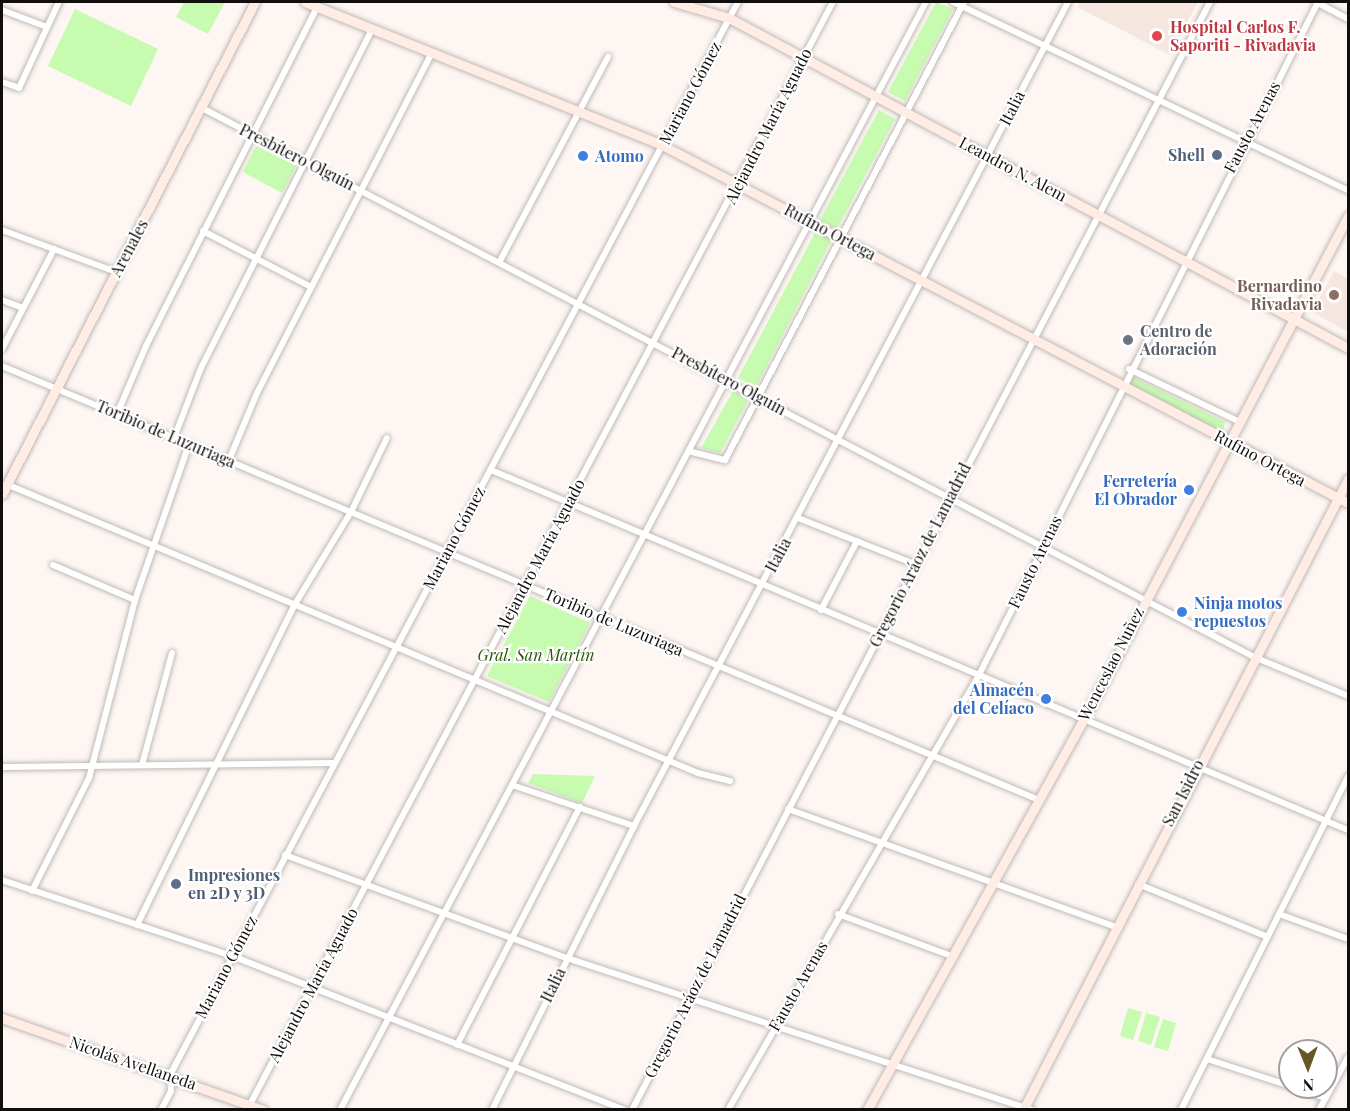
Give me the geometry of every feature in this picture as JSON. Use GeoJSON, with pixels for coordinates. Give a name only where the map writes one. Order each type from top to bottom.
{"type":"FeatureCollection","features":[{"type":"Feature","properties":{"kind":"street"},"geometry":{"type":"LineString","coordinates":[[2,82],[19,88],[59,2]]}},
{"type":"Feature","properties":{"kind":"street","name":"Arenales"},"geometry":{"type":"LineString","coordinates":[[2,494],[255,2]]}},
{"type":"Feature","properties":{"kind":"street","name":"Rufino Ortega"},"geometry":{"type":"LineString","coordinates":[[305,2],[662,145],[812,221],[1338,500],[1348,503]]}},
{"type":"Feature","properties":{"kind":"street","name":"Leandro N. Alem"},"geometry":{"type":"LineString","coordinates":[[674,2],[729,18],[1348,348]]}},
{"type":"Feature","properties":{"kind":"street","name":"Mariano Gómez"},"geometry":{"type":"LineString","coordinates":[[161,1110],[171,1091],[170,1075],[738,2]]}},
{"type":"Feature","properties":{"kind":"street","name":"Alejandro María Aguado"},"geometry":{"type":"LineString","coordinates":[[248,1107],[739,184],[833,2]]}},
{"type":"Feature","properties":{"kind":"street"},"geometry":{"type":"LineString","coordinates":[[340,1110],[692,452],[927,2]]}},
{"type":"Feature","properties":{"kind":"street"},"geometry":{"type":"LineString","coordinates":[[953,2],[963,4],[1348,190]]}},
{"type":"Feature","properties":{"kind":"street","name":"Italia"},"geometry":{"type":"LineString","coordinates":[[492,1110],[634,826],[1068,2]]}},
{"type":"Feature","properties":{"kind":"street","name":"Gregorio Aráoz de Lamadrid"},"geometry":{"type":"LineString","coordinates":[[632,1110],[950,496],[1210,2]]}},
{"type":"Feature","properties":{"kind":"street"},"geometry":{"type":"LineString","coordinates":[[1317,2],[1348,19]]}},
{"type":"Feature","properties":{"kind":"street","name":"Fausto Arenas"},"geometry":{"type":"LineString","coordinates":[[728,1110],[838,914],[979,675],[1184,259],[1317,2]]}},
{"type":"Feature","properties":{"kind":"street"},"geometry":{"type":"LineString","coordinates":[[692,452],[725,460],[760,397],[963,4]]}},
{"type":"Feature","properties":{"kind":"street"},"geometry":{"type":"LineString","coordinates":[[117,414],[203,231],[318,6]]}},
{"type":"Feature","properties":{"kind":"street"},"geometry":{"type":"LineString","coordinates":[[2,10],[47,27]]}},
{"type":"Feature","properties":{"kind":"street"},"geometry":{"type":"LineString","coordinates":[[174,438],[201,368],[373,28]]}},
{"type":"Feature","properties":{"kind":"street"},"geometry":{"type":"LineString","coordinates":[[228,460],[360,189],[432,52]]}},
{"type":"Feature","properties":{"kind":"street"},"geometry":{"type":"LineString","coordinates":[[500,261],[608,57]]}},
{"type":"Feature","properties":{"kind":"street","name":"Presbítero Olguín"},"geometry":{"type":"LineString","coordinates":[[202,108],[580,302],[1254,657],[1348,696]]}},
{"type":"Feature","properties":{"kind":"street","name":"Wenceslao Nuñez"},"geometry":{"type":"LineString","coordinates":[[867,1110],[949,955],[1040,800],[1084,719],[1227,441],[1348,216]]}},
{"type":"Feature","properties":{"kind":"street"},"geometry":{"type":"LineString","coordinates":[[2,230],[116,272]]}},
{"type":"Feature","properties":{"kind":"street"},"geometry":{"type":"LineString","coordinates":[[203,231],[258,256],[311,287]]}},
{"type":"Feature","properties":{"kind":"street"},"geometry":{"type":"LineString","coordinates":[[2,349],[54,249]]}},
{"type":"Feature","properties":{"kind":"street"},"geometry":{"type":"LineString","coordinates":[[2,300],[23,308]]}},
{"type":"Feature","properties":{"kind":"street","name":"Toribio de Luzuriaga"},"geometry":{"type":"LineString","coordinates":[[2,366],[604,617],[931,757],[1040,800]]}},
{"type":"Feature","properties":{"kind":"street","name":"Rufino Ortega"},"geometry":{"type":"LineString","coordinates":[[1129,369],[1238,421]]}},
{"type":"Feature","properties":{"kind":"street"},"geometry":{"type":"LineString","coordinates":[[137,926],[295,604],[351,512],[387,438]]}},
{"type":"Feature","properties":{"kind":"street"},"geometry":{"type":"LineString","coordinates":[[33,891],[89,778],[90,766],[135,600],[189,444]]}},
{"type":"Feature","properties":{"kind":"street"},"geometry":{"type":"LineString","coordinates":[[490,470],[1348,830]]}},
{"type":"Feature","properties":{"kind":"street","name":"San Isidro"},"geometry":{"type":"LineString","coordinates":[[1026,1109],[1196,766],[1348,479]]}},
{"type":"Feature","properties":{"kind":"street"},"geometry":{"type":"LineString","coordinates":[[6,484],[152,548],[398,646],[668,761],[730,781]]}},
{"type":"Feature","properties":{"kind":"street"},"geometry":{"type":"LineString","coordinates":[[798,518],[915,564]]}},
{"type":"Feature","properties":{"kind":"street"},"geometry":{"type":"LineString","coordinates":[[820,610],[857,541]]}},
{"type":"Feature","properties":{"kind":"street"},"geometry":{"type":"LineString","coordinates":[[53,565],[135,600]]}},
{"type":"Feature","properties":{"kind":"street"},"geometry":{"type":"LineString","coordinates":[[142,765],[172,653]]}},
{"type":"Feature","properties":{"kind":"street"},"geometry":{"type":"LineString","coordinates":[[2,767],[334,763]]}},
{"type":"Feature","properties":{"kind":"street"},"geometry":{"type":"LineString","coordinates":[[1181,1110],[1348,777]]}},
{"type":"Feature","properties":{"kind":"street"},"geometry":{"type":"LineString","coordinates":[[512,785],[634,826]]}},
{"type":"Feature","properties":{"kind":"street"},"geometry":{"type":"LineString","coordinates":[[456,1045],[580,807]]}},
{"type":"Feature","properties":{"kind":"street"},"geometry":{"type":"LineString","coordinates":[[788,808],[1115,927]]}},
{"type":"Feature","properties":{"kind":"street"},"geometry":{"type":"LineString","coordinates":[[285,855],[511,939],[1026,1109]]}},
{"type":"Feature","properties":{"kind":"street"},"geometry":{"type":"LineString","coordinates":[[2,880],[232,956],[624,1110]]}},
{"type":"Feature","properties":{"kind":"street"},"geometry":{"type":"LineString","coordinates":[[1137,884],[1268,937]]}},
{"type":"Feature","properties":{"kind":"street"},"geometry":{"type":"LineString","coordinates":[[838,914],[949,955]]}},
{"type":"Feature","properties":{"kind":"street"},"geometry":{"type":"LineString","coordinates":[[1280,914],[1348,939]]}},
{"type":"Feature","properties":{"kind":"street","name":"Nicolás Avellaneda"},"geometry":{"type":"LineString","coordinates":[[2,1018],[170,1075],[248,1107],[263,1110]]}},
{"type":"Feature","properties":{"kind":"street"},"geometry":{"type":"LineString","coordinates":[[1338,1075],[1348,1057]]}},
{"type":"Feature","properties":{"kind":"street"},"geometry":{"type":"LineString","coordinates":[[1207,1059],[1278,1083]]}},
{"type":"Feature","properties":{"kind":"shaded area","name":"Hospital Carlos F. Saporiti - Rivadavia"},"geometry":{"type":"Polygon","coordinates":[[[1080,2],[1198,2],[1170,55],[1077,7],[1080,2]]]}},
{"type":"Feature","properties":{"kind":"shaded area","name":"Bernardino Rivadavia"},"geometry":{"type":"Polygon","coordinates":[[[1334,271],[1348,279],[1348,332],[1312,312],[1334,271]]]}},
{"type":"Feature","properties":{"kind":"green space"},"geometry":{"type":"Polygon","coordinates":[[[184,2],[225,2],[208,34],[176,17],[184,2]]]}},
{"type":"Feature","properties":{"kind":"green space"},"geometry":{"type":"Polygon","coordinates":[[[936,2],[953,9],[905,101],[888,92],[936,2]]]}},
{"type":"Feature","properties":{"kind":"green space"},"geometry":{"type":"Polygon","coordinates":[[[75,9],[158,49],[131,106],[48,66],[75,9]]]}},
{"type":"Feature","properties":{"kind":"green space"},"geometry":{"type":"Polygon","coordinates":[[[879,110],[895,119],[837,229],[820,220],[879,110]]]}},
{"type":"Feature","properties":{"kind":"green space"},"geometry":{"type":"Polygon","coordinates":[[[256,146],[296,166],[282,193],[243,172],[256,146]]]}},
{"type":"Feature","properties":{"kind":"green space"},"geometry":{"type":"Polygon","coordinates":[[[816,231],[832,239],[756,387],[738,378],[816,231]]]}},
{"type":"Feature","properties":{"kind":"green space"},"geometry":{"type":"Polygon","coordinates":[[[1133,377],[1225,422],[1222,437],[1129,387],[1133,377]]]}},
{"type":"Feature","properties":{"kind":"green space"},"geometry":{"type":"Polygon","coordinates":[[[733,391],[749,399],[720,453],[701,448],[733,391]]]}},
{"type":"Feature","properties":{"kind":"green space","name":"Gral. San Martín"},"geometry":{"type":"Polygon","coordinates":[[[530,596],[590,623],[549,702],[487,676],[530,596]]]}},
{"type":"Feature","properties":{"kind":"green space"},"geometry":{"type":"Polygon","coordinates":[[[533,774],[595,776],[582,803],[528,783],[533,774]]]}},
{"type":"Feature","properties":{"kind":"green space"},"geometry":{"type":"Polygon","coordinates":[[[1128,1008],[1142,1012],[1133,1040],[1120,1036],[1128,1008]]]}},
{"type":"Feature","properties":{"kind":"green space"},"geometry":{"type":"Polygon","coordinates":[[[1146,1013],[1160,1017],[1151,1045],[1138,1041],[1146,1013]]]}},
{"type":"Feature","properties":{"kind":"green space"},"geometry":{"type":"Polygon","coordinates":[[[1163,1019],[1176,1023],[1168,1051],[1154,1047],[1163,1019]]]}},
{"type":"Feature","properties":{"kind":"place","name":"Hospital Carlos F. Saporiti - Rivadavia"},"geometry":{"type":"Point","coordinates":[1157,36]}},
{"type":"Feature","properties":{"kind":"place","name":"Shell"},"geometry":{"type":"Point","coordinates":[1217,155]}},
{"type":"Feature","properties":{"kind":"place","name":"Atomo"},"geometry":{"type":"Point","coordinates":[583,156]}},
{"type":"Feature","properties":{"kind":"place","name":"Bernardino Rivadavia"},"geometry":{"type":"Point","coordinates":[1334,295]}},
{"type":"Feature","properties":{"kind":"place","name":"Centro de Adoración"},"geometry":{"type":"Point","coordinates":[1128,340]}},
{"type":"Feature","properties":{"kind":"place","name":"Ferretería El Obrador"},"geometry":{"type":"Point","coordinates":[1189,490]}},
{"type":"Feature","properties":{"kind":"place","name":"Ninja motos repuestos"},"geometry":{"type":"Point","coordinates":[1182,612]}},
{"type":"Feature","properties":{"kind":"place","name":"Almacén del Celíaco"},"geometry":{"type":"Point","coordinates":[1046,699]}},
{"type":"Feature","properties":{"kind":"place","name":"Impresiones en 2D y 3D"},"geometry":{"type":"Point","coordinates":[176,884]}}]}
